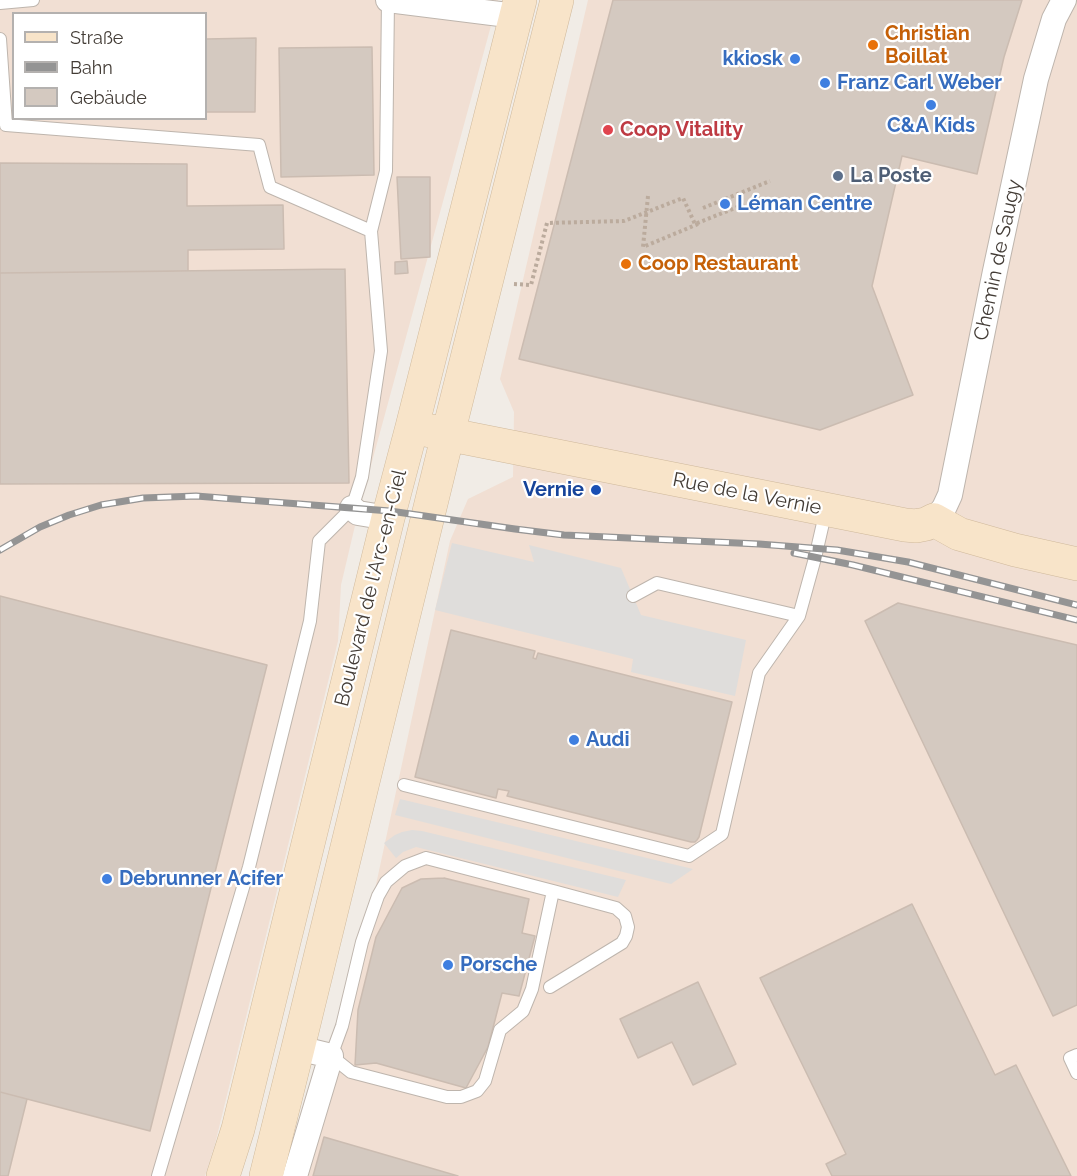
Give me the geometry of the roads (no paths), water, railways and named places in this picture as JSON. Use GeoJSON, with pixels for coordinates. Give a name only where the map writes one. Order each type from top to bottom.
{"type":"FeatureCollection","features":[{"type":"Feature","properties":{"kind":"main road","name":"Boulevard de l'Arc-en-Ciel"},"geometry":{"type":"LineString","coordinates":[[266,1176],[557,0]]}},
{"type":"Feature","properties":{"kind":"main road","name":"Boulevard de l'Arc-en-Ciel"},"geometry":{"type":"LineString","coordinates":[[223,1176],[238,1129],[388,518],[518,8]]}},
{"type":"Feature","properties":{"kind":"main road","name":"Rue de la Vernie"},"geometry":{"type":"LineString","coordinates":[[412,427],[905,525],[926,524],[934,519]]}},
{"type":"Feature","properties":{"kind":"main road"},"geometry":{"type":"LineString","coordinates":[[934,519],[959,534],[1014,550],[1077,564]]}},
{"type":"Feature","properties":{"kind":"street"},"geometry":{"type":"LineString","coordinates":[[388,0],[518,8]]}},
{"type":"Feature","properties":{"kind":"street","name":"Chemin de Saugy"},"geometry":{"type":"LineString","coordinates":[[934,519],[944,508],[950,495],[994,270],[1036,79],[1051,29],[1064,0]]}},
{"type":"Feature","properties":{"kind":"street"},"geometry":{"type":"LineString","coordinates":[[352,508],[358,513],[388,518]]}},
{"type":"Feature","properties":{"kind":"street"},"geometry":{"type":"LineString","coordinates":[[295,1176],[331,1056],[298,1048]]}},
{"type":"Feature","properties":{"kind":"lane"},"geometry":{"type":"LineString","coordinates":[[0,3],[33,0]]}},
{"type":"Feature","properties":{"kind":"lane"},"geometry":{"type":"LineString","coordinates":[[158,1176],[252,856],[310,621],[319,541],[352,508],[362,477],[381,351],[371,231],[386,171],[388,0]]}},
{"type":"Feature","properties":{"kind":"lane"},"geometry":{"type":"LineString","coordinates":[[0,39],[6,125],[259,145],[270,187],[371,231]]}},
{"type":"Feature","properties":{"kind":"lane"},"geometry":{"type":"LineString","coordinates":[[404,785],[689,856],[722,834],[759,673],[799,616],[826,509]]}},
{"type":"Feature","properties":{"kind":"lane"},"geometry":{"type":"LineString","coordinates":[[633,596],[657,583],[799,616]]}},
{"type":"Feature","properties":{"kind":"lane"},"geometry":{"type":"LineString","coordinates":[[550,987],[622,943],[628,927],[625,916],[616,908],[553,891],[426,858],[405,866],[386,882],[378,896],[362,942],[342,1026],[331,1056],[351,1072],[447,1097],[461,1097],[477,1091],[484,1081],[500,1030],[523,1011],[532,989],[553,891]]}},
{"type":"Feature","properties":{"kind":"lane"},"geometry":{"type":"LineString","coordinates":[[1077,1055],[1070,1058],[1077,1073]]}},
{"type":"Feature","properties":{"kind":"railway"},"geometry":{"type":"LineString","coordinates":[[0,550],[40,527],[101,505],[143,498],[196,496],[390,511],[564,535],[837,550],[908,562],[1077,605]]}},
{"type":"Feature","properties":{"kind":"railway"},"geometry":{"type":"LineString","coordinates":[[794,553],[853,565],[1077,620]]}},
{"type":"Feature","properties":{"kind":"place","name":"Christian Boillat"},"geometry":{"type":"Point","coordinates":[873,45]}},
{"type":"Feature","properties":{"kind":"place","name":"kkiosk"},"geometry":{"type":"Point","coordinates":[795,59]}},
{"type":"Feature","properties":{"kind":"place","name":"Franz Carl Weber"},"geometry":{"type":"Point","coordinates":[825,83]}},
{"type":"Feature","properties":{"kind":"place","name":"C&A Kids"},"geometry":{"type":"Point","coordinates":[931,105]}},
{"type":"Feature","properties":{"kind":"place","name":"Coop Vitality"},"geometry":{"type":"Point","coordinates":[608,130]}},
{"type":"Feature","properties":{"kind":"place","name":"La Poste"},"geometry":{"type":"Point","coordinates":[838,176]}},
{"type":"Feature","properties":{"kind":"place","name":"Léman Centre"},"geometry":{"type":"Point","coordinates":[725,204]}},
{"type":"Feature","properties":{"kind":"place","name":"Coop Restaurant"},"geometry":{"type":"Point","coordinates":[626,264]}},
{"type":"Feature","properties":{"kind":"place","name":"Vernie"},"geometry":{"type":"Point","coordinates":[596,490]}},
{"type":"Feature","properties":{"kind":"place","name":"Audi"},"geometry":{"type":"Point","coordinates":[574,740]}},
{"type":"Feature","properties":{"kind":"place","name":"Debrunner Acifer"},"geometry":{"type":"Point","coordinates":[107,879]}},
{"type":"Feature","properties":{"kind":"place","name":"Porsche"},"geometry":{"type":"Point","coordinates":[448,965]}}]}
